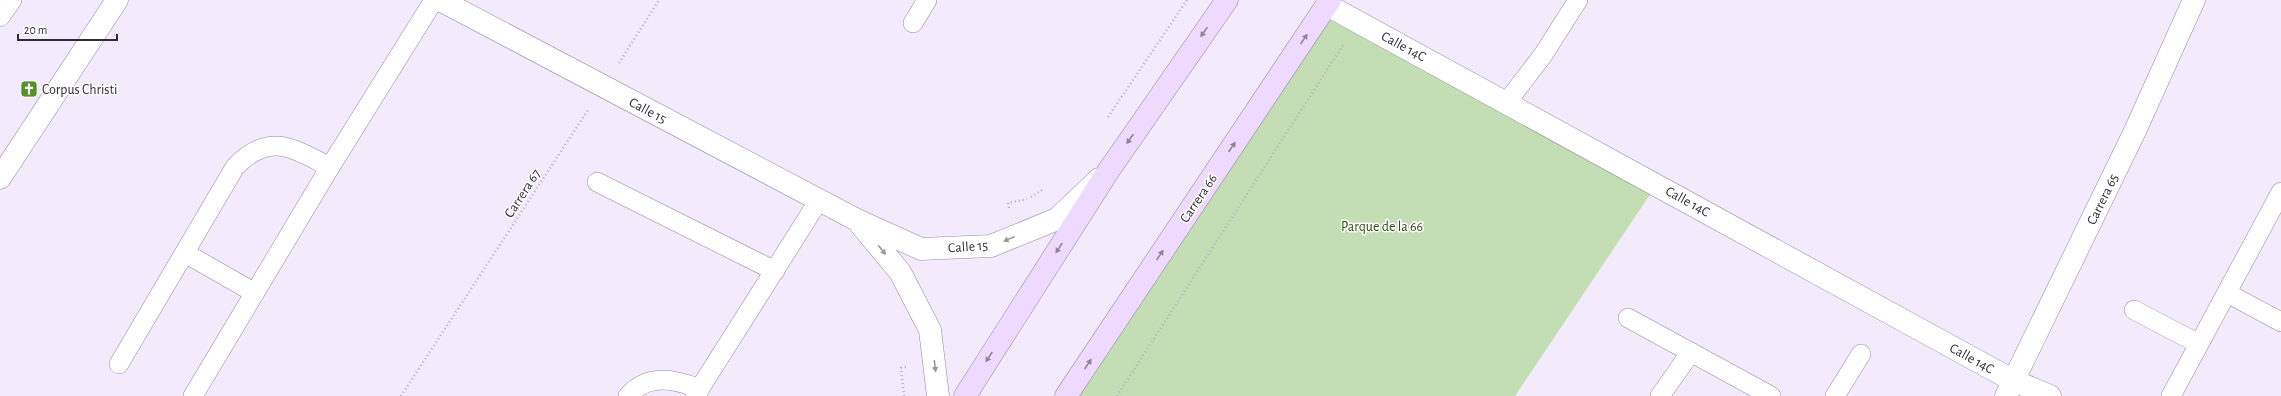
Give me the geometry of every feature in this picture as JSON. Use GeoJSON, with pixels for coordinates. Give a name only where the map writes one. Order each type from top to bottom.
{"type":"FeatureCollection","features":[{"type":"Feature","properties":{"kind":"main road"},"geometry":{"type":"LineString","coordinates":[[964,396],[1109,170],[1227,0]]}},
{"type":"Feature","properties":{"kind":"main road","name":"Carrera 66"},"geometry":{"type":"LineString","coordinates":[[1066,396],[1329,2]]}},
{"type":"Feature","properties":{"kind":"street"},"geometry":{"type":"LineString","coordinates":[[0,178],[118,0]]}},
{"type":"Feature","properties":{"kind":"street","name":"Calle 15"},"geometry":{"type":"LineString","coordinates":[[440,0],[857,220],[920,249],[991,246],[1057,219],[1109,170]]}},
{"type":"Feature","properties":{"kind":"street","name":"Carrera 65"},"geometry":{"type":"LineString","coordinates":[[2010,388],[2135,130],[2194,0]]}},
{"type":"Feature","properties":{"kind":"street","name":"Calle 14C"},"geometry":{"type":"LineString","coordinates":[[1329,2],[1358,22],[1507,102],[2010,388],[2050,396]]}},
{"type":"Feature","properties":{"kind":"street","name":"Calle 15"},"geometry":{"type":"LineString","coordinates":[[857,220],[900,272],[930,330],[938,396]]}},
{"type":"Feature","properties":{"kind":"lane"},"geometry":{"type":"LineString","coordinates":[[0,18],[12,0]]}},
{"type":"Feature","properties":{"kind":"lane"},"geometry":{"type":"LineString","coordinates":[[193,396],[330,167],[434,0]]}},
{"type":"Feature","properties":{"kind":"lane"},"geometry":{"type":"LineString","coordinates":[[913,23],[927,0]]}},
{"type":"Feature","properties":{"kind":"lane"},"geometry":{"type":"LineString","coordinates":[[1507,102],[1543,55],[1578,0]]}},
{"type":"Feature","properties":{"kind":"lane"},"geometry":{"type":"LineString","coordinates":[[119,364],[235,166],[246,156],[259,148],[274,145],[289,146],[330,167]]}},
{"type":"Feature","properties":{"kind":"lane"},"geometry":{"type":"LineString","coordinates":[[597,182],[775,271]]}},
{"type":"Feature","properties":{"kind":"lane"},"geometry":{"type":"LineString","coordinates":[[2171,396],[2281,192]]}},
{"type":"Feature","properties":{"kind":"lane"},"geometry":{"type":"LineString","coordinates":[[628,396],[634,389],[648,381],[665,378],[681,382],[698,392],[819,200]]}},
{"type":"Feature","properties":{"kind":"lane"},"geometry":{"type":"LineString","coordinates":[[185,253],[255,293]]}},
{"type":"Feature","properties":{"kind":"lane"},"geometry":{"type":"LineString","coordinates":[[2226,293],[2281,322]]}},
{"type":"Feature","properties":{"kind":"lane"},"geometry":{"type":"LineString","coordinates":[[2134,310],[2199,344]]}},
{"type":"Feature","properties":{"kind":"lane"},"geometry":{"type":"LineString","coordinates":[[1628,318],[1771,396]]}},
{"type":"Feature","properties":{"kind":"lane"},"geometry":{"type":"LineString","coordinates":[[1660,396],[1691,352]]}},
{"type":"Feature","properties":{"kind":"lane"},"geometry":{"type":"LineString","coordinates":[[1835,396],[1861,354]]}},
{"type":"Feature","properties":{"kind":"path","name":"Carrera 67"},"geometry":{"type":"LineString","coordinates":[[401,396],[659,0]]}},
{"type":"Feature","properties":{"kind":"path"},"geometry":{"type":"LineString","coordinates":[[1117,396],[1358,22]]}},
{"type":"Feature","properties":{"kind":"green space","name":"Parque de la 66"},"geometry":{"type":"Polygon","coordinates":[[[1327,5],[1657,184],[1515,396],[1066,396],[1327,5]]]}},
{"type":"Feature","properties":{"kind":"place","name":"Corpus Christi"},"geometry":{"type":"Point","coordinates":[29,89]}}]}
